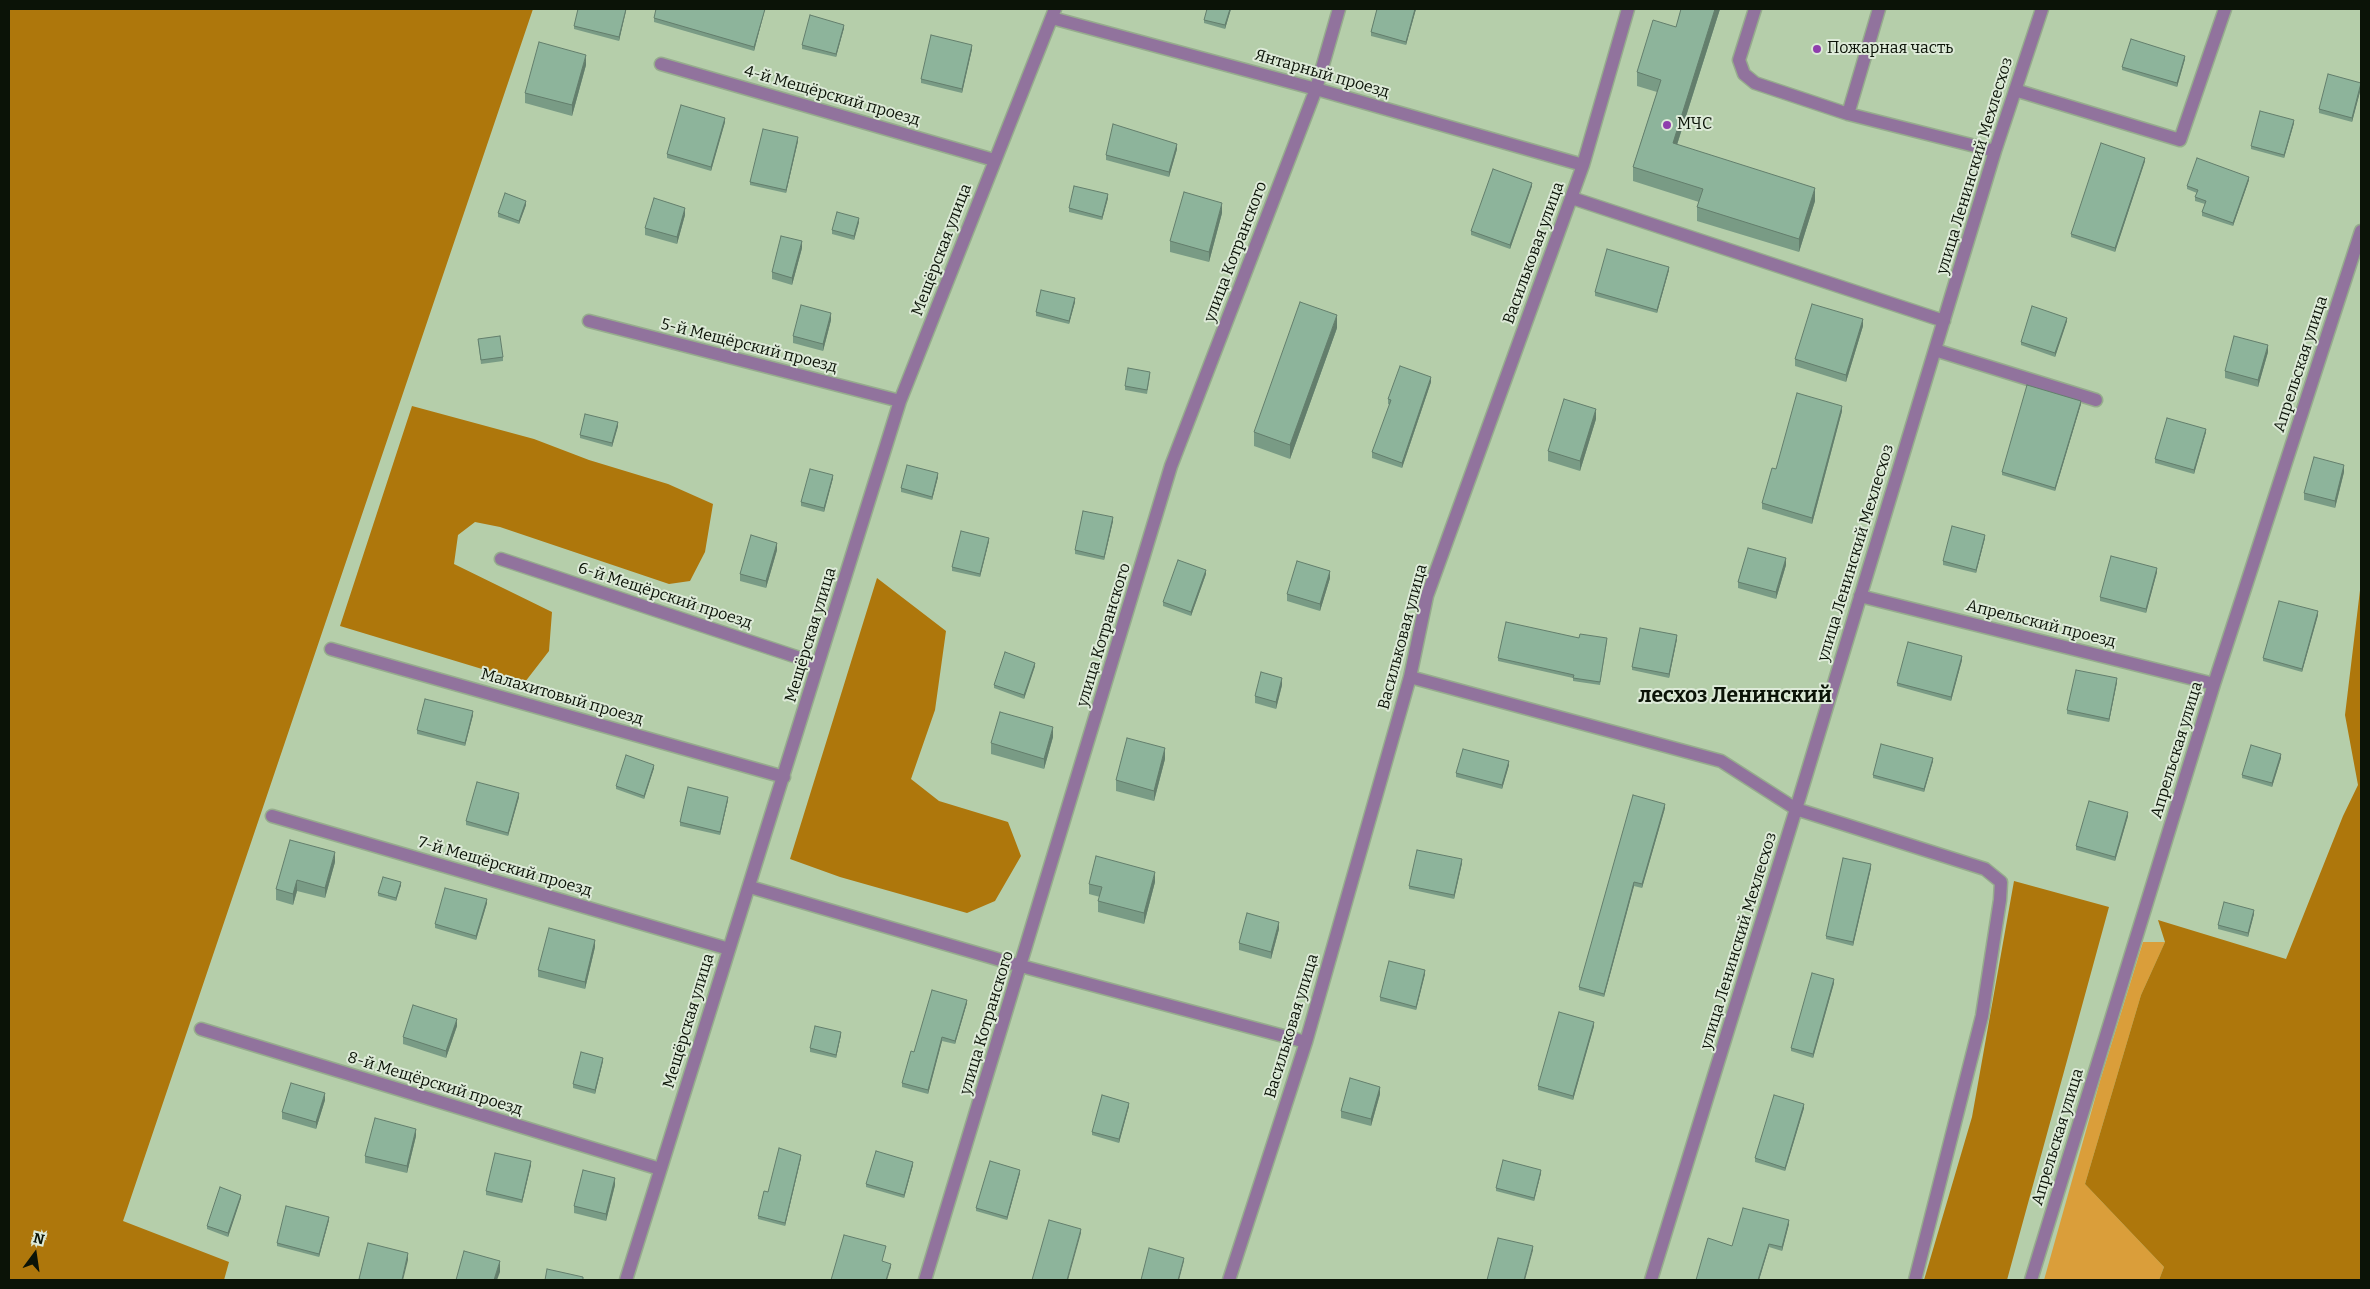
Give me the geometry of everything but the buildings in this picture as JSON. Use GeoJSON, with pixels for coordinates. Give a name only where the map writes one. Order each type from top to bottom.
{"type":"FeatureCollection","features":[{"type":"Feature","properties":{"kind":"street","name":"улица Котранского"},"geometry":{"type":"LineString","coordinates":[[925,1280],[1171,466],[1316,89],[1339,9]]}},
{"type":"Feature","properties":{"kind":"street","name":"Васильковая улица"},"geometry":{"type":"LineString","coordinates":[[1229,1280],[1306,1042],[1410,677],[1427,596],[1583,166],[1628,9]]}},
{"type":"Feature","properties":{"kind":"street"},"geometry":{"type":"LineString","coordinates":[[1755,9],[1739,60],[1744,74],[1755,83],[1848,114],[1995,151]]}},
{"type":"Feature","properties":{"kind":"street"},"geometry":{"type":"LineString","coordinates":[[1848,114],[1879,9]]}},
{"type":"Feature","properties":{"kind":"street","name":"улица Ленинский Мехлесхоз"},"geometry":{"type":"LineString","coordinates":[[1651,1280],[1995,151],[2042,9]]}},
{"type":"Feature","properties":{"kind":"street"},"geometry":{"type":"LineString","coordinates":[[2015,90],[2180,140],[2224,9]]}},
{"type":"Feature","properties":{"kind":"street","name":"Янтарный проезд"},"geometry":{"type":"LineString","coordinates":[[1053,13],[1583,166]]}},
{"type":"Feature","properties":{"kind":"street","name":"Мещёрская улица"},"geometry":{"type":"LineString","coordinates":[[626,1280],[900,401],[1053,13]]}},
{"type":"Feature","properties":{"kind":"street","name":"4-й Мещёрский проезд"},"geometry":{"type":"LineString","coordinates":[[661,64],[994,160]]}},
{"type":"Feature","properties":{"kind":"street"},"geometry":{"type":"LineString","coordinates":[[1572,198],[1944,321]]}},
{"type":"Feature","properties":{"kind":"street","name":"Апрельская улица"},"geometry":{"type":"LineString","coordinates":[[2031,1280],[2214,684],[2361,231]]}},
{"type":"Feature","properties":{"kind":"street","name":"5-й Мещёрский проезд"},"geometry":{"type":"LineString","coordinates":[[589,321],[900,401]]}},
{"type":"Feature","properties":{"kind":"street"},"geometry":{"type":"LineString","coordinates":[[1935,350],[2096,400]]}},
{"type":"Feature","properties":{"kind":"street","name":"6-й Мещёрский проезд"},"geometry":{"type":"LineString","coordinates":[[501,559],[818,664]]}},
{"type":"Feature","properties":{"kind":"street","name":"Апрельский проезд"},"geometry":{"type":"LineString","coordinates":[[1860,596],[2214,684]]}},
{"type":"Feature","properties":{"kind":"street","name":"Малахитовый проезд"},"geometry":{"type":"LineString","coordinates":[[331,649],[784,777]]}},
{"type":"Feature","properties":{"kind":"street"},"geometry":{"type":"LineString","coordinates":[[1410,677],[1721,761],[1796,809],[1985,869],[2001,882],[2000,900],[1982,1016],[1915,1280]]}},
{"type":"Feature","properties":{"kind":"street","name":"7-й Мещёрский проезд"},"geometry":{"type":"LineString","coordinates":[[272,816],[729,949]]}},
{"type":"Feature","properties":{"kind":"street"},"geometry":{"type":"LineString","coordinates":[[750,886],[1021,966],[1306,1042]]}},
{"type":"Feature","properties":{"kind":"street","name":"8-й Мещёрский проезд"},"geometry":{"type":"LineString","coordinates":[[201,1029],[660,1169]]}},
{"type":"Feature","properties":{"kind":"shaded area"},"geometry":{"type":"Polygon","coordinates":[[[9,9],[533,9],[123,1221],[229,1262],[224,1280],[9,1280],[9,9]]]}},
{"type":"Feature","properties":{"kind":"shaded area"},"geometry":{"type":"Polygon","coordinates":[[[412,406],[534,439],[589,460],[668,484],[713,504],[705,552],[690,581],[669,584],[500,527],[475,522],[458,535],[454,564],[552,612],[549,651],[525,682],[340,626],[412,406]]]}},
{"type":"Feature","properties":{"kind":"shaded area"},"geometry":{"type":"Polygon","coordinates":[[[877,578],[946,631],[935,710],[911,779],[939,801],[1008,822],[1021,856],[995,901],[967,913],[840,877],[790,859],[877,578]]]}},
{"type":"Feature","properties":{"kind":"shaded area"},"geometry":{"type":"Polygon","coordinates":[[[2361,582],[2361,1280],[2159,1280],[2164,1267],[2085,1184],[2141,995],[2165,942],[2158,920],[2286,959],[2343,816],[2358,785],[2345,715],[2361,582]]]}},
{"type":"Feature","properties":{"kind":"shaded area"},"geometry":{"type":"Polygon","coordinates":[[[2014,881],[2109,907],[2007,1280],[1924,1280],[1972,1117],[2014,881]]]}},
{"type":"Feature","properties":{"kind":"shaded area"},"geometry":{"type":"Polygon","coordinates":[[[2143,942],[2165,942],[2141,995],[2085,1184],[2164,1267],[2159,1280],[2044,1280],[2100,1081],[2143,942]]]}},
{"type":"Feature","properties":{"kind":"place","name":"Пожарная часть"},"geometry":{"type":"Point","coordinates":[1817,49]}},
{"type":"Feature","properties":{"kind":"place","name":"МЧС"},"geometry":{"type":"Point","coordinates":[1667,125]}},
{"type":"Feature","properties":{"kind":"district","name":"лесхоз Ленинский"},"geometry":{"type":"Point","coordinates":[1735,696]}}]}
